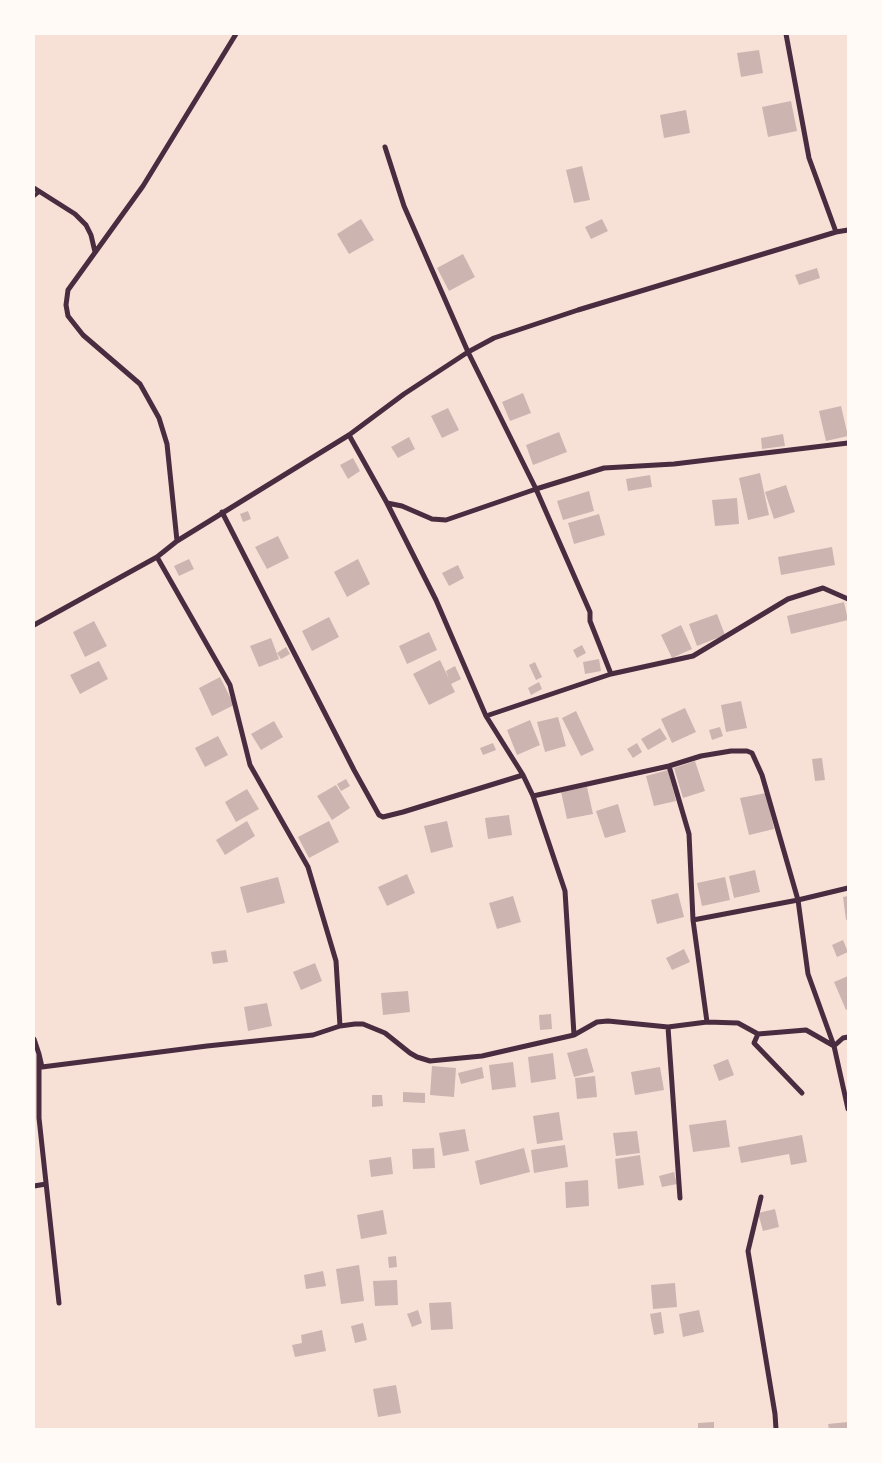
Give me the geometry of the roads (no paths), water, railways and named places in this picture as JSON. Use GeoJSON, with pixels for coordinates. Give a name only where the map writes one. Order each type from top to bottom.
{"type":"FeatureCollection","features":[{"type":"Feature","properties":{"kind":"street"},"geometry":{"type":"LineString","coordinates":[[176,541],[167,444],[159,418],[140,384],[83,335],[68,316],[66,305],[68,290],[143,186],[236,34]]}},
{"type":"Feature","properties":{"kind":"street"},"geometry":{"type":"LineString","coordinates":[[786,34],[809,158],[836,232]]}},
{"type":"Feature","properties":{"kind":"street"},"geometry":{"type":"LineString","coordinates":[[385,148],[404,206],[468,352],[536,489],[590,612],[590,621],[611,674]]}},
{"type":"Feature","properties":{"kind":"street"},"geometry":{"type":"LineString","coordinates":[[34,188],[75,214],[86,225],[96,252]]}},
{"type":"Feature","properties":{"kind":"street"},"geometry":{"type":"LineString","coordinates":[[34,625],[158,557],[176,541],[349,435],[404,394],[468,352],[494,338],[578,310],[848,230]]}},
{"type":"Feature","properties":{"kind":"street"},"geometry":{"type":"LineString","coordinates":[[349,435],[387,503],[436,600],[486,716],[523,775],[533,796],[565,891],[574,1035]]}},
{"type":"Feature","properties":{"kind":"street"},"geometry":{"type":"LineString","coordinates":[[387,503],[402,506],[432,519],[446,520],[604,468],[674,464],[848,443]]}},
{"type":"Feature","properties":{"kind":"street"},"geometry":{"type":"LineString","coordinates":[[222,512],[349,761],[379,815],[382,817],[403,812],[523,775]]}},
{"type":"Feature","properties":{"kind":"street"},"geometry":{"type":"LineString","coordinates":[[158,557],[230,685],[250,765],[308,867],[336,961],[340,1026]]}},
{"type":"Feature","properties":{"kind":"street"},"geometry":{"type":"LineString","coordinates":[[486,716],[611,674],[693,656],[788,599],[823,588],[848,599]]}},
{"type":"Feature","properties":{"kind":"street"},"geometry":{"type":"LineString","coordinates":[[533,796],[669,766],[701,756],[732,751],[752,753],[762,775],[798,900],[808,974],[834,1046],[848,1109]]}},
{"type":"Feature","properties":{"kind":"street"},"geometry":{"type":"LineString","coordinates":[[669,766],[689,834],[693,920],[707,1022]]}},
{"type":"Feature","properties":{"kind":"street"},"geometry":{"type":"LineString","coordinates":[[693,920],[798,900],[848,888]]}},
{"type":"Feature","properties":{"kind":"street"},"geometry":{"type":"LineString","coordinates":[[34,1039],[42,1067],[207,1046],[313,1035],[340,1026],[355,1024],[363,1024],[385,1033],[410,1053],[430,1061],[482,1056],[574,1035],[597,1022],[608,1021],[668,1027],[707,1022],[738,1023],[758,1034],[806,1030],[834,1046]]}},
{"type":"Feature","properties":{"kind":"street"},"geometry":{"type":"LineString","coordinates":[[668,1027],[680,1198]]}},
{"type":"Feature","properties":{"kind":"street"},"geometry":{"type":"LineString","coordinates":[[758,1034],[754,1043],[802,1092]]}},
{"type":"Feature","properties":{"kind":"street"},"geometry":{"type":"LineString","coordinates":[[834,1046],[843,1038],[848,1037]]}},
{"type":"Feature","properties":{"kind":"street"},"geometry":{"type":"LineString","coordinates":[[39,1054],[39,1118],[59,1303]]}},
{"type":"Feature","properties":{"kind":"street"},"geometry":{"type":"LineString","coordinates":[[34,1186],[46,1184]]}},
{"type":"Feature","properties":{"kind":"street"},"geometry":{"type":"LineString","coordinates":[[761,1197],[748,1251],[776,1429]]}},
{"type":"Feature","properties":{"kind":"lane"},"geometry":{"type":"LineString","coordinates":[[34,196],[39,192]]}}]}
